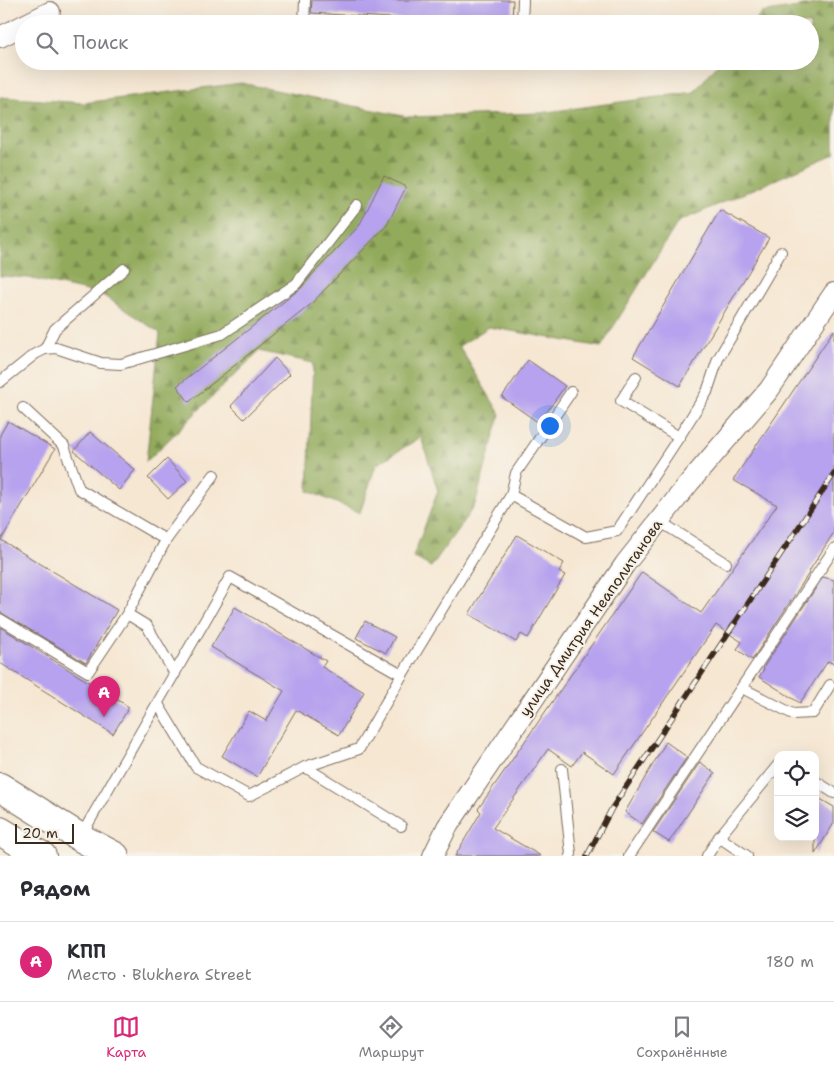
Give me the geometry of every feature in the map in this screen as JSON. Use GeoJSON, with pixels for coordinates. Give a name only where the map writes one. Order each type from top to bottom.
{"type":"FeatureCollection","features":[{"type":"Feature","properties":{"kind":"main road"},"geometry":{"type":"LineString","coordinates":[[0,787],[81,838],[115,856]]}},
{"type":"Feature","properties":{"kind":"main road"},"geometry":{"type":"LineString","coordinates":[[0,831],[42,856]]}},
{"type":"Feature","properties":{"kind":"street"},"geometry":{"type":"LineString","coordinates":[[38,15],[50,6]]}},
{"type":"Feature","properties":{"kind":"street"},"geometry":{"type":"LineString","coordinates":[[0,37],[15,29]]}},
{"type":"Feature","properties":{"kind":"street","name":"улица Дмитрия Неаполитанова"},"geometry":{"type":"LineString","coordinates":[[433,856],[458,811],[625,564],[689,483],[769,390],[834,294]]}},
{"type":"Feature","properties":{"kind":"lane"},"geometry":{"type":"LineString","coordinates":[[304,15],[305,0]]}},
{"type":"Feature","properties":{"kind":"lane"},"geometry":{"type":"LineString","coordinates":[[522,15],[523,0]]}},
{"type":"Feature","properties":{"kind":"lane"},"geometry":{"type":"LineString","coordinates":[[0,382],[35,354],[45,349],[56,348],[102,363],[121,364],[222,334],[296,284],[356,205]]}},
{"type":"Feature","properties":{"kind":"lane"},"geometry":{"type":"LineString","coordinates":[[511,495],[586,537],[617,531],[680,437],[707,392],[718,359],[781,252]]}},
{"type":"Feature","properties":{"kind":"lane"},"geometry":{"type":"LineString","coordinates":[[45,349],[55,329],[124,269]]}},
{"type":"Feature","properties":{"kind":"lane"},"geometry":{"type":"LineString","coordinates":[[636,377],[621,400],[680,437]]}},
{"type":"Feature","properties":{"kind":"lane"},"geometry":{"type":"LineString","coordinates":[[158,704],[196,767],[250,796],[305,767],[359,749],[511,495],[516,473],[571,392]]}},
{"type":"Feature","properties":{"kind":"lane"},"geometry":{"type":"LineString","coordinates":[[23,408],[64,446],[79,489],[166,540]]}},
{"type":"Feature","properties":{"kind":"lane"},"geometry":{"type":"LineString","coordinates":[[0,619],[88,672],[127,614],[166,540],[214,475]]}},
{"type":"Feature","properties":{"kind":"lane"},"geometry":{"type":"LineString","coordinates":[[659,521],[726,563]]}},
{"type":"Feature","properties":{"kind":"lane"},"geometry":{"type":"LineString","coordinates":[[629,856],[834,549]]}},
{"type":"Feature","properties":{"kind":"lane"},"geometry":{"type":"LineString","coordinates":[[81,838],[230,577],[402,675]]}},
{"type":"Feature","properties":{"kind":"lane"},"geometry":{"type":"LineString","coordinates":[[127,614],[147,626],[175,674]]}},
{"type":"Feature","properties":{"kind":"lane"},"geometry":{"type":"LineString","coordinates":[[742,688],[793,714],[813,713],[830,685]]}},
{"type":"Feature","properties":{"kind":"lane"},"geometry":{"type":"LineString","coordinates":[[305,767],[401,826]]}},
{"type":"Feature","properties":{"kind":"lane"},"geometry":{"type":"LineString","coordinates":[[562,770],[570,856]]}},
{"type":"Feature","properties":{"kind":"lane"},"geometry":{"type":"LineString","coordinates":[[707,856],[719,837],[774,770]]}},
{"type":"Feature","properties":{"kind":"lane"},"geometry":{"type":"LineString","coordinates":[[819,784],[834,793]]}},
{"type":"Feature","properties":{"kind":"lane"},"geometry":{"type":"LineString","coordinates":[[719,837],[748,856]]}},
{"type":"Feature","properties":{"kind":"green space"},"geometry":{"type":"Polygon","coordinates":[[[834,1],[834,154],[678,222],[601,347],[489,327],[459,346],[500,414],[475,505],[431,567],[413,557],[438,491],[421,437],[376,465],[360,513],[308,491],[313,363],[259,351],[146,462],[160,333],[101,294],[28,278],[0,276],[0,97],[83,103],[241,83],[408,117],[540,113],[694,92],[712,70],[819,70],[819,15],[759,15],[761,13],[834,1]]]}},
{"type":"Feature","properties":{"kind":"building"},"geometry":{"type":"Polygon","coordinates":[[[312,0],[513,0],[512,15],[343,15],[311,13],[312,0]]]}},
{"type":"Feature","properties":{"kind":"building"},"geometry":{"type":"Polygon","coordinates":[[[384,176],[406,187],[387,225],[310,305],[189,402],[177,386],[301,288],[359,226],[384,176]]]}},
{"type":"Feature","properties":{"kind":"building"},"geometry":{"type":"Polygon","coordinates":[[[720,210],[769,238],[680,386],[633,357],[720,210]]]}},
{"type":"Feature","properties":{"kind":"building"},"geometry":{"type":"Polygon","coordinates":[[[834,330],[834,532],[752,660],[737,649],[742,642],[716,625],[614,774],[582,752],[572,766],[548,749],[493,828],[541,856],[455,856],[481,812],[478,809],[642,572],[701,613],[777,505],[733,480],[834,330]]]}},
{"type":"Feature","properties":{"kind":"building"},"geometry":{"type":"Polygon","coordinates":[[[275,358],[290,374],[244,419],[231,406],[275,358]]]}},
{"type":"Feature","properties":{"kind":"building"},"geometry":{"type":"Polygon","coordinates":[[[528,360],[565,386],[539,423],[502,397],[528,360]]]}},
{"type":"Feature","properties":{"kind":"building"},"geometry":{"type":"Polygon","coordinates":[[[8,421],[55,449],[1,540],[117,610],[86,663],[0,612],[0,435],[8,421]]]}},
{"type":"Feature","properties":{"kind":"building"},"geometry":{"type":"Polygon","coordinates":[[[90,432],[135,470],[119,490],[74,451],[90,432]]]}},
{"type":"Feature","properties":{"kind":"building"},"geometry":{"type":"Polygon","coordinates":[[[167,459],[187,481],[168,499],[148,478],[167,459]]]}},
{"type":"Feature","properties":{"kind":"building"},"geometry":{"type":"Polygon","coordinates":[[[517,535],[564,563],[559,572],[565,575],[528,638],[521,634],[516,642],[469,614],[517,535]]]}},
{"type":"Feature","properties":{"kind":"building"},"geometry":{"type":"Polygon","coordinates":[[[823,577],[834,580],[834,664],[828,661],[800,703],[759,677],[823,577]]]}},
{"type":"Feature","properties":{"kind":"building"},"geometry":{"type":"Polygon","coordinates":[[[235,607],[326,661],[322,667],[364,692],[339,735],[296,710],[257,777],[222,756],[249,711],[266,721],[284,691],[211,647],[235,607]]]}},
{"type":"Feature","properties":{"kind":"building"},"geometry":{"type":"Polygon","coordinates":[[[365,621],[395,637],[386,653],[356,638],[365,621]]]}},
{"type":"Feature","properties":{"kind":"building"},"geometry":{"type":"Polygon","coordinates":[[[0,627],[129,707],[113,734],[0,663],[0,627]]]}},
{"type":"Feature","properties":{"kind":"building"},"geometry":{"type":"Polygon","coordinates":[[[666,742],[687,757],[642,824],[625,812],[666,742]]]}},
{"type":"Feature","properties":{"kind":"building"},"geometry":{"type":"Polygon","coordinates":[[[700,762],[715,773],[669,842],[653,832],[700,762]]]}},
{"type":"Feature","properties":{"kind":"building"},"geometry":{"type":"Polygon","coordinates":[[[819,798],[834,807],[834,823],[815,854],[815,841],[819,841],[819,798]]]}},
{"type":"Feature","properties":{"kind":"railway"},"geometry":{"type":"LineString","coordinates":[[587,856],[612,808],[834,474]]}},
{"type":"Feature","properties":{"kind":"place","name":"КПП"},"geometry":{"type":"Point","coordinates":[104,717]}}]}
